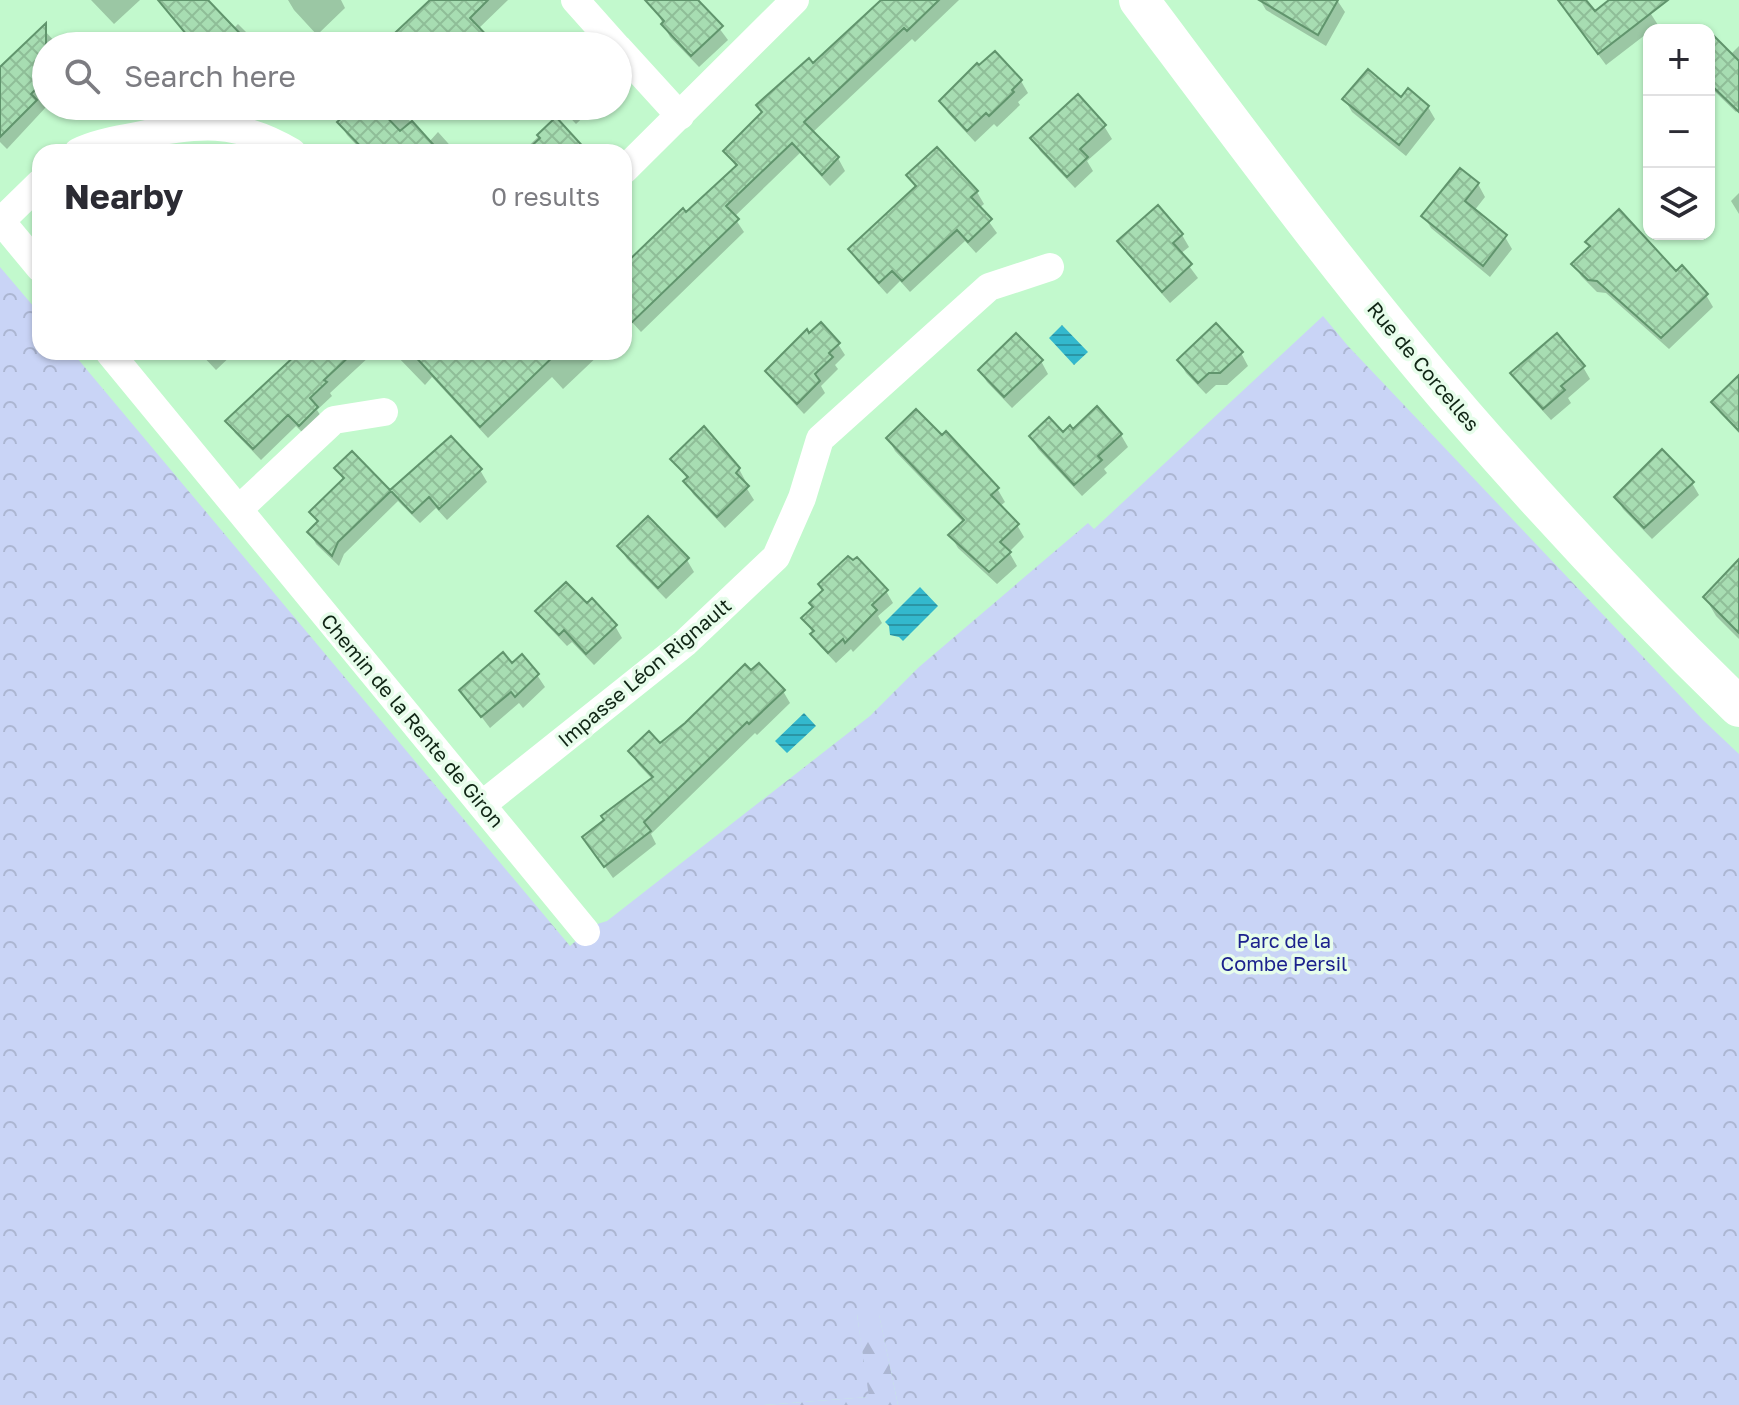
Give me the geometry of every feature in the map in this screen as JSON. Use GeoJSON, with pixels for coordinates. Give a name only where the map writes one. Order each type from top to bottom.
{"type":"FeatureCollection","features":[{"type":"Feature","properties":{"kind":"main road","name":"Rue de Corcelles"},"geometry":{"type":"LineString","coordinates":[[1139,0],[1385,320],[1463,415],[1689,659],[1739,707]]}},
{"type":"Feature","properties":{"kind":"street"},"geometry":{"type":"LineString","coordinates":[[575,0],[604,32]]}},
{"type":"Feature","properties":{"kind":"street"},"geometry":{"type":"LineString","coordinates":[[632,162],[795,0]]}},
{"type":"Feature","properties":{"kind":"street"},"geometry":{"type":"LineString","coordinates":[[632,63],[680,116]]}},
{"type":"Feature","properties":{"kind":"street"},"geometry":{"type":"LineString","coordinates":[[100,144],[194,125],[225,127],[254,134],[275,144]]}},
{"type":"Feature","properties":{"kind":"street"},"geometry":{"type":"LineString","coordinates":[[32,190],[0,220],[32,258]]}},
{"type":"Feature","properties":{"kind":"street","name":"Impasse Léon Rignault"},"geometry":{"type":"LineString","coordinates":[[483,804],[675,652],[776,557],[802,498],[820,439],[989,287],[1050,267]]}},
{"type":"Feature","properties":{"kind":"street","name":"Chemin de la Rente de Giron"},"geometry":{"type":"LineString","coordinates":[[116,360],[586,932]]}},
{"type":"Feature","properties":{"kind":"street"},"geometry":{"type":"LineString","coordinates":[[239,509],[334,420],[384,412]]}},
{"type":"Feature","properties":{"kind":"green space","name":"Parc de la Combe Persil"},"geometry":{"type":"Polygon","coordinates":[[[0,267],[32,305],[32,360],[79,360],[570,946],[594,925],[607,921],[870,716],[919,667],[1088,523],[1094,529],[1323,316],[1703,720],[1739,754],[1739,1405],[898,1405],[879,1315],[857,1314],[869,1397],[764,1405],[0,1405],[0,267]]]}},
{"type":"Feature","properties":{"kind":"green space"},"geometry":{"type":"Polygon","coordinates":[[[857,1314],[879,1314],[898,1405],[764,1405],[868,1397],[857,1314]]]}},
{"type":"Feature","properties":{"kind":"water"},"geometry":{"type":"Polygon","coordinates":[[[1062,325],[1088,352],[1074,365],[1049,338],[1062,325]]]}},
{"type":"Feature","properties":{"kind":"water"},"geometry":{"type":"Polygon","coordinates":[[[920,587],[938,606],[903,641],[890,635],[885,622],[920,587]]]}},
{"type":"Feature","properties":{"kind":"water"},"geometry":{"type":"Polygon","coordinates":[[[804,713],[816,726],[787,753],[775,741],[804,713]]]}},
{"type":"Feature","properties":{"kind":"building"},"geometry":{"type":"Polygon","coordinates":[[[158,0],[208,0],[239,32],[184,32],[158,0]]]}},
{"type":"Feature","properties":{"kind":"building"},"geometry":{"type":"Polygon","coordinates":[[[430,0],[488,0],[470,18],[484,32],[396,32],[430,0]]]}},
{"type":"Feature","properties":{"kind":"building"},"geometry":{"type":"Polygon","coordinates":[[[645,0],[698,0],[723,26],[691,56],[661,24],[664,21],[645,0]]]}},
{"type":"Feature","properties":{"kind":"building"},"geometry":{"type":"Polygon","coordinates":[[[881,0],[939,0],[907,31],[904,28],[804,122],[839,157],[822,175],[792,143],[726,206],[739,219],[632,322],[632,257],[683,208],[686,212],[737,165],[723,151],[762,112],[756,105],[809,58],[813,63],[881,0]]]}},
{"type":"Feature","properties":{"kind":"building"},"geometry":{"type":"Polygon","coordinates":[[[1259,0],[1338,0],[1318,35],[1259,0]]]}},
{"type":"Feature","properties":{"kind":"building"},"geometry":{"type":"Polygon","coordinates":[[[1558,0],[1586,0],[1595,11],[1609,0],[1668,0],[1598,54],[1558,0]]]}},
{"type":"Feature","properties":{"kind":"building"},"geometry":{"type":"Polygon","coordinates":[[[46,23],[46,32],[37,32],[46,23]]]}},
{"type":"Feature","properties":{"kind":"building"},"geometry":{"type":"Polygon","coordinates":[[[32,36],[32,105],[0,137],[0,67],[32,36]]]}},
{"type":"Feature","properties":{"kind":"building"},"geometry":{"type":"Polygon","coordinates":[[[1715,37],[1739,61],[1739,112],[1715,89],[1715,37]]]}},
{"type":"Feature","properties":{"kind":"building"},"geometry":{"type":"Polygon","coordinates":[[[995,51],[1022,80],[989,116],[986,113],[967,131],[939,101],[977,63],[979,65],[995,51]]]}},
{"type":"Feature","properties":{"kind":"building"},"geometry":{"type":"Polygon","coordinates":[[[1368,69],[1401,97],[1408,88],[1429,106],[1399,145],[1342,99],[1368,69]]]}},
{"type":"Feature","properties":{"kind":"building"},"geometry":{"type":"Polygon","coordinates":[[[1078,94],[1106,125],[1080,149],[1088,157],[1067,177],[1030,138],[1078,94]]]}},
{"type":"Feature","properties":{"kind":"building"},"geometry":{"type":"Polygon","coordinates":[[[389,120],[400,131],[412,121],[433,144],[358,144],[337,122],[389,120]]]}},
{"type":"Feature","properties":{"kind":"building"},"geometry":{"type":"Polygon","coordinates":[[[553,120],[559,120],[581,144],[534,144],[540,138],[537,135],[553,120]]]}},
{"type":"Feature","properties":{"kind":"building"},"geometry":{"type":"Polygon","coordinates":[[[937,147],[978,191],[971,197],[992,219],[968,242],[957,230],[902,281],[892,271],[879,283],[848,249],[916,186],[906,175],[937,147]]]}},
{"type":"Feature","properties":{"kind":"building"},"geometry":{"type":"Polygon","coordinates":[[[1460,168],[1479,183],[1465,201],[1507,235],[1483,266],[1421,216],[1460,168]]]}},
{"type":"Feature","properties":{"kind":"building"},"geometry":{"type":"Polygon","coordinates":[[[1158,205],[1183,234],[1173,243],[1192,264],[1162,292],[1117,241],[1158,205]]]}},
{"type":"Feature","properties":{"kind":"building"},"geometry":{"type":"Polygon","coordinates":[[[1619,209],[1643,235],[1643,240],[1648,240],[1676,271],[1682,265],[1708,294],[1661,338],[1597,281],[1588,280],[1571,264],[1590,246],[1585,242],[1619,209]]]}},
{"type":"Feature","properties":{"kind":"building"},"geometry":{"type":"Polygon","coordinates":[[[821,322],[840,343],[829,353],[833,357],[815,374],[820,381],[797,404],[765,371],[807,329],[809,333],[821,322]]]}},
{"type":"Feature","properties":{"kind":"building"},"geometry":{"type":"Polygon","coordinates":[[[1216,323],[1243,352],[1220,373],[1209,373],[1198,383],[1177,360],[1216,323]]]}},
{"type":"Feature","properties":{"kind":"building"},"geometry":{"type":"Polygon","coordinates":[[[1016,333],[1043,360],[1004,397],[978,370],[1016,333]]]}},
{"type":"Feature","properties":{"kind":"building"},"geometry":{"type":"Polygon","coordinates":[[[1557,333],[1585,366],[1561,386],[1565,390],[1543,409],[1510,373],[1557,333]]]}},
{"type":"Feature","properties":{"kind":"building"},"geometry":{"type":"Polygon","coordinates":[[[290,360],[345,360],[310,398],[318,407],[299,426],[288,415],[253,449],[225,421],[290,360]]]}},
{"type":"Feature","properties":{"kind":"building"},"geometry":{"type":"Polygon","coordinates":[[[418,360],[550,360],[480,427],[418,360]]]}},
{"type":"Feature","properties":{"kind":"building"},"geometry":{"type":"Polygon","coordinates":[[[1739,375],[1739,431],[1711,402],[1739,375]]]}},
{"type":"Feature","properties":{"kind":"building"},"geometry":{"type":"Polygon","coordinates":[[[1097,406],[1122,434],[1098,456],[1102,460],[1074,485],[1029,436],[1049,417],[1063,432],[1070,425],[1073,429],[1097,406]]]}},
{"type":"Feature","properties":{"kind":"building"},"geometry":{"type":"Polygon","coordinates":[[[916,409],[942,435],[946,431],[999,488],[991,495],[1019,524],[1000,542],[1011,552],[989,572],[948,535],[964,520],[886,438],[916,409]]]}},
{"type":"Feature","properties":{"kind":"building"},"geometry":{"type":"Polygon","coordinates":[[[704,426],[740,468],[736,473],[749,486],[717,517],[683,481],[688,477],[670,459],[704,426]]]}},
{"type":"Feature","properties":{"kind":"building"},"geometry":{"type":"Polygon","coordinates":[[[451,436],[482,469],[439,509],[429,497],[412,513],[391,491],[338,542],[332,556],[307,532],[318,521],[309,512],[344,478],[334,468],[352,451],[390,490],[451,436]]]}},
{"type":"Feature","properties":{"kind":"building"},"geometry":{"type":"Polygon","coordinates":[[[1662,449],[1694,482],[1644,528],[1614,497],[1662,449]]]}},
{"type":"Feature","properties":{"kind":"building"},"geometry":{"type":"Polygon","coordinates":[[[648,516],[689,558],[658,588],[617,546],[648,516]]]}},
{"type":"Feature","properties":{"kind":"building"},"geometry":{"type":"Polygon","coordinates":[[[848,556],[853,560],[857,557],[888,590],[872,605],[877,610],[845,643],[843,639],[828,653],[810,634],[814,631],[801,618],[813,607],[809,603],[823,590],[818,584],[848,556]]]}},
{"type":"Feature","properties":{"kind":"building"},"geometry":{"type":"Polygon","coordinates":[[[1739,559],[1739,633],[1703,597],[1739,559]]]}},
{"type":"Feature","properties":{"kind":"building"},"geometry":{"type":"Polygon","coordinates":[[[566,582],[587,603],[592,598],[617,625],[586,654],[564,630],[559,635],[535,611],[566,582]]]}},
{"type":"Feature","properties":{"kind":"building"},"geometry":{"type":"Polygon","coordinates":[[[503,652],[512,663],[522,654],[539,674],[515,697],[511,692],[481,717],[459,690],[503,652]]]}},
{"type":"Feature","properties":{"kind":"building"},"geometry":{"type":"Polygon","coordinates":[[[759,663],[785,690],[749,724],[747,722],[644,822],[651,831],[604,867],[582,837],[604,820],[601,816],[653,777],[628,751],[649,731],[660,743],[745,664],[751,670],[759,663]]]}}]}
